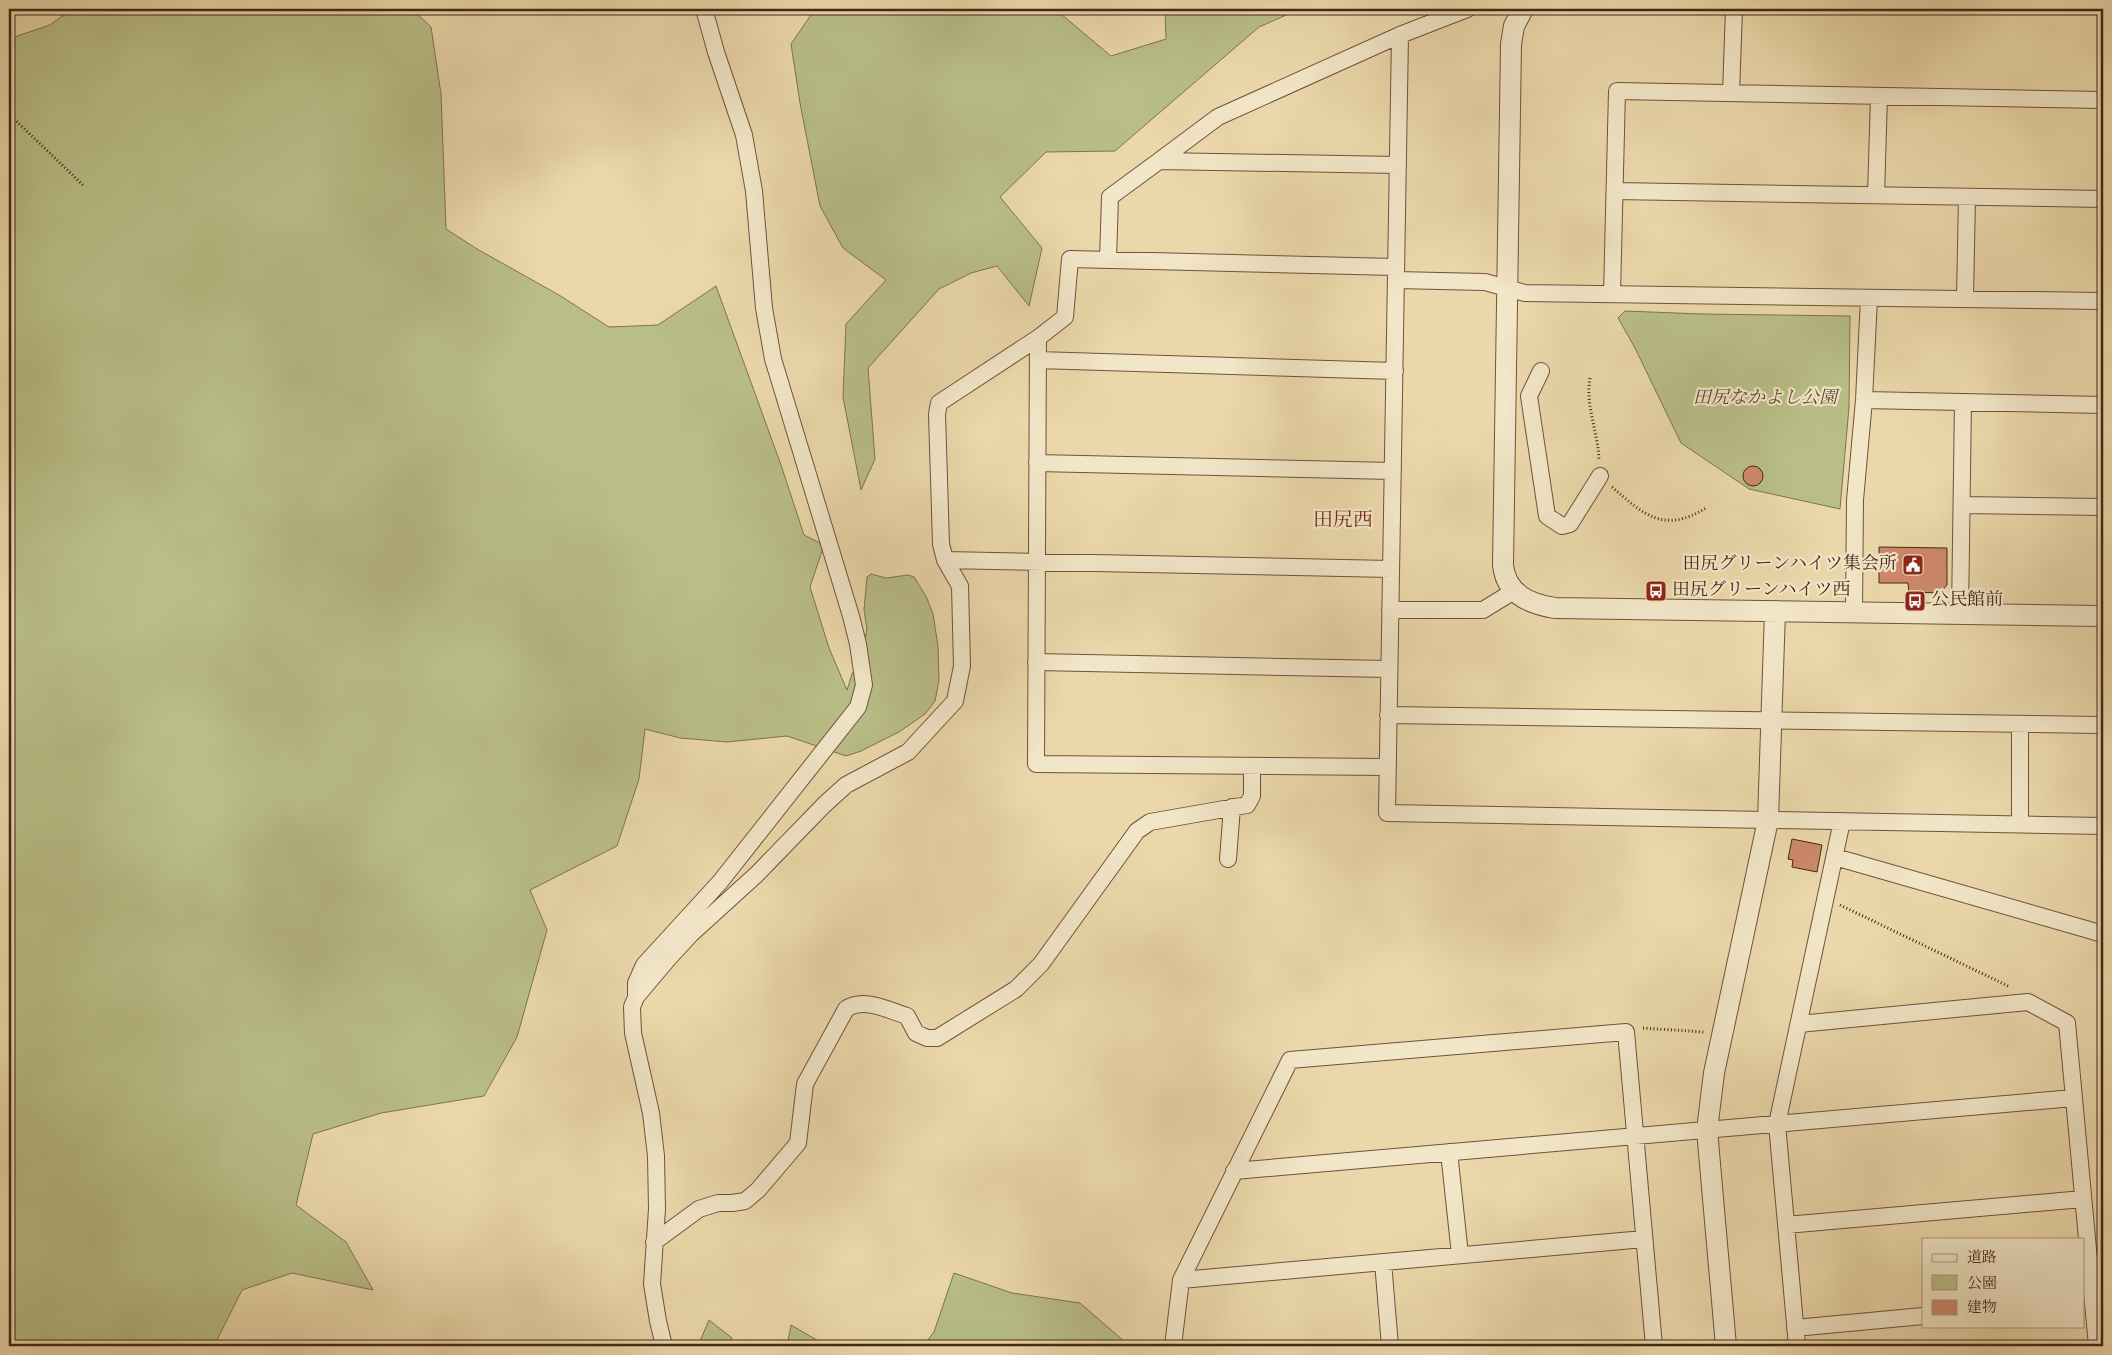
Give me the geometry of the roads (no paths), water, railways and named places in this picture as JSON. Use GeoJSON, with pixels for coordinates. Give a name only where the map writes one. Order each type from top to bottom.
{"type":"FeatureCollection","features":[{"type":"Feature","properties":{"kind":"street"},"geometry":{"type":"LineString","coordinates":[[636,997],[636,983],[644,966],[720,882],[858,707],[864,685],[851,616],[772,352],[761,283],[754,191],[744,135],[716,52],[704,9]]}},
{"type":"Feature","properties":{"kind":"street"},"geometry":{"type":"LineString","coordinates":[[1108,260],[1110,197],[1218,117],[1400,36],[1467,9]]}},
{"type":"Feature","properties":{"kind":"street"},"geometry":{"type":"LineString","coordinates":[[1523,9],[1514,26],[1510,44],[1503,565],[1508,582],[1514,591],[1531,603],[1555,608],[2103,616]]}},
{"type":"Feature","properties":{"kind":"street"},"geometry":{"type":"LineString","coordinates":[[1732,93],[1734,9]]}},
{"type":"Feature","properties":{"kind":"street"},"geometry":{"type":"LineString","coordinates":[[1400,36],[1387,814],[2103,826]]}},
{"type":"Feature","properties":{"kind":"street"},"geometry":{"type":"LineString","coordinates":[[1612,294],[1617,91],[2103,100]]}},
{"type":"Feature","properties":{"kind":"street"},"geometry":{"type":"LineString","coordinates":[[1876,195],[1879,96]]}},
{"type":"Feature","properties":{"kind":"street"},"geometry":{"type":"LineString","coordinates":[[1159,161],[1398,165]]}},
{"type":"Feature","properties":{"kind":"street"},"geometry":{"type":"LineString","coordinates":[[1616,191],[2103,199]]}},
{"type":"Feature","properties":{"kind":"street"},"geometry":{"type":"LineString","coordinates":[[1965,299],[1967,197]]}},
{"type":"Feature","properties":{"kind":"street"},"geometry":{"type":"LineString","coordinates":[[664,1346],[652,1284],[657,1209],[656,1156],[651,1113],[632,1021],[632,1007],[636,997],[668,959],[692,934],[757,874],[824,805],[846,785],[908,752],[955,701],[962,666],[960,586],[945,560],[941,544],[937,414],[939,403],[1038,338],[1065,317],[1070,259],[1396,273],[1485,282],[1525,293],[2103,301]]}},
{"type":"Feature","properties":{"kind":"street"},"geometry":{"type":"LineString","coordinates":[[1854,612],[1855,500],[1864,400],[1869,298]]}},
{"type":"Feature","properties":{"kind":"street"},"geometry":{"type":"LineString","coordinates":[[1038,338],[1036,764],[1388,767]]}},
{"type":"Feature","properties":{"kind":"street"},"geometry":{"type":"LineString","coordinates":[[1038,360],[1394,371]]}},
{"type":"Feature","properties":{"kind":"street"},"geometry":{"type":"LineString","coordinates":[[1541,371],[1525,396],[1547,516],[1562,526],[1570,524],[1600,476]]}},
{"type":"Feature","properties":{"kind":"street"},"geometry":{"type":"LineString","coordinates":[[1864,400],[2103,405]]}},
{"type":"Feature","properties":{"kind":"street"},"geometry":{"type":"LineString","coordinates":[[1960,613],[1963,402]]}},
{"type":"Feature","properties":{"kind":"street"},"geometry":{"type":"LineString","coordinates":[[1037,463],[1393,470]]}},
{"type":"Feature","properties":{"kind":"street"},"geometry":{"type":"LineString","coordinates":[[1962,505],[2103,507]]}},
{"type":"Feature","properties":{"kind":"street"},"geometry":{"type":"LineString","coordinates":[[945,560],[1391,569]]}},
{"type":"Feature","properties":{"kind":"street"},"geometry":{"type":"LineString","coordinates":[[1390,610],[1483,610],[1514,591]]}},
{"type":"Feature","properties":{"kind":"street"},"geometry":{"type":"LineString","coordinates":[[1726,1346],[1707,1130],[1714,1073],[1768,820],[1774,611]]}},
{"type":"Feature","properties":{"kind":"street"},"geometry":{"type":"LineString","coordinates":[[1036,662],[1389,669]]}},
{"type":"Feature","properties":{"kind":"street"},"geometry":{"type":"LineString","coordinates":[[1388,714],[2103,725]]}},
{"type":"Feature","properties":{"kind":"street"},"geometry":{"type":"LineString","coordinates":[[2020,724],[2020,824]]}},
{"type":"Feature","properties":{"kind":"street"},"geometry":{"type":"LineString","coordinates":[[654,1242],[699,1209],[718,1203],[745,1201],[758,1190],[798,1143],[805,1084],[846,1009],[854,1004],[862,1003],[907,1016],[916,1034],[927,1038],[937,1038],[1016,989],[1041,964],[1137,831],[1150,822],[1247,805],[1252,796],[1252,766]]}},
{"type":"Feature","properties":{"kind":"street"},"geometry":{"type":"LineString","coordinates":[[1228,859],[1232,807]]}},
{"type":"Feature","properties":{"kind":"street"},"geometry":{"type":"LineString","coordinates":[[1797,1346],[1777,1124],[1842,821]]}},
{"type":"Feature","properties":{"kind":"street"},"geometry":{"type":"LineString","coordinates":[[1835,857],[2103,934]]}},
{"type":"Feature","properties":{"kind":"street"},"geometry":{"type":"LineString","coordinates":[[1799,1024],[2028,1002],[2067,1023],[2097,1346]]}},
{"type":"Feature","properties":{"kind":"street"},"geometry":{"type":"LineString","coordinates":[[1173,1346],[1181,1280],[1290,1060],[1626,1032],[1654,1346],[1650,1346]]}},
{"type":"Feature","properties":{"kind":"street"},"geometry":{"type":"LineString","coordinates":[[1234,1171],[2074,1098]]}},
{"type":"Feature","properties":{"kind":"street"},"geometry":{"type":"LineString","coordinates":[[1449,1152],[1460,1255]]}},
{"type":"Feature","properties":{"kind":"street"},"geometry":{"type":"LineString","coordinates":[[1786,1225],[2083,1199]]}},
{"type":"Feature","properties":{"kind":"street"},"geometry":{"type":"LineString","coordinates":[[1181,1280],[1644,1239]]}},
{"type":"Feature","properties":{"kind":"street"},"geometry":{"type":"LineString","coordinates":[[1383,1262],[1390,1346]]}},
{"type":"Feature","properties":{"kind":"street"},"geometry":{"type":"LineString","coordinates":[[1795,1328],[1922,1316]]}},
{"type":"Feature","properties":{"kind":"place","name":"田尻グリーンハイツ集会所"},"geometry":{"type":"Point","coordinates":[1913,565]}},
{"type":"Feature","properties":{"kind":"place","name":"田尻グリーンハイツ西"},"geometry":{"type":"Point","coordinates":[1656,591]}},
{"type":"Feature","properties":{"kind":"place","name":"公民館前"},"geometry":{"type":"Point","coordinates":[1915,601]}},
{"type":"Feature","properties":{"kind":"district","name":"田尻西"},"geometry":{"type":"Point","coordinates":[1343,521]}},
{"type":"Feature","properties":{"kind":"park label","name":"田尻なかよし公園"},"geometry":{"type":"Point","coordinates":[1765,399]}}]}
